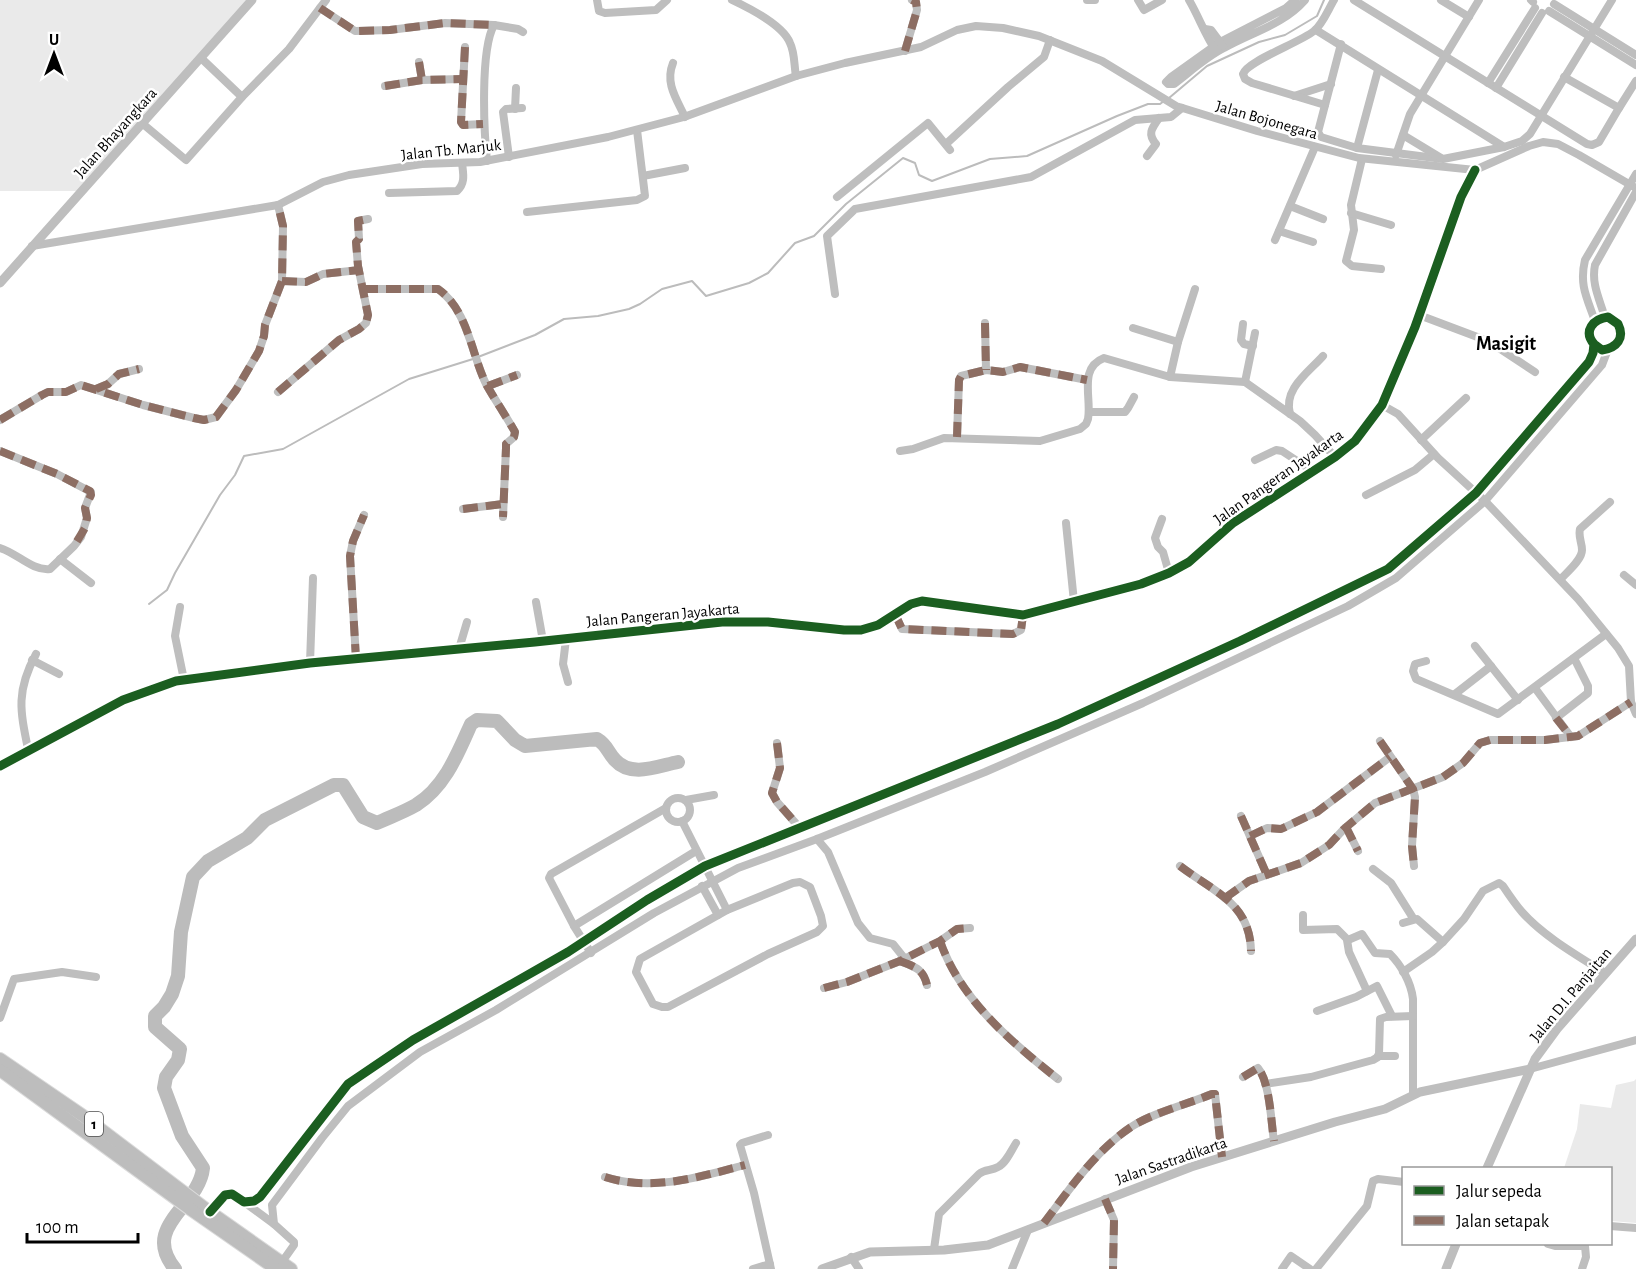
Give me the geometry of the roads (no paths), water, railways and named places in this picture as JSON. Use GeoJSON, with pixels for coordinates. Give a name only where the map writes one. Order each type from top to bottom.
{"type":"FeatureCollection","features":[{"type":"Feature","properties":{"kind":"highway","name":"1"},"geometry":{"type":"LineString","coordinates":[[0,1059],[82,1115],[207,1216],[283,1267]]}},
{"type":"Feature","properties":{"kind":"highway","name":"1"},"geometry":{"type":"LineString","coordinates":[[0,1070],[188,1201]]}},
{"type":"Feature","properties":{"kind":"street","name":"Jalan Bhayangkara"},"geometry":{"type":"LineString","coordinates":[[0,283],[252,0]]}},
{"type":"Feature","properties":{"kind":"street"},"geometry":{"type":"LineString","coordinates":[[143,124],[186,160],[242,97],[289,49],[326,0]]}},
{"type":"Feature","properties":{"kind":"street"},"geometry":{"type":"LineString","coordinates":[[597,0],[599,11],[605,13],[656,10],[667,0]]}},
{"type":"Feature","properties":{"kind":"street"},"geometry":{"type":"LineString","coordinates":[[732,0],[765,18],[789,39],[796,76]]}},
{"type":"Feature","properties":{"kind":"street"},"geometry":{"type":"LineString","coordinates":[[905,51],[917,10],[916,2],[912,0]]}},
{"type":"Feature","properties":{"kind":"street"},"geometry":{"type":"LineString","coordinates":[[1087,0],[1095,0]]}},
{"type":"Feature","properties":{"kind":"street"},"geometry":{"type":"LineString","coordinates":[[1138,0],[1144,10],[1162,0]]}},
{"type":"Feature","properties":{"kind":"street"},"geometry":{"type":"LineString","coordinates":[[1189,0],[1205,29],[1211,30],[1218,47]]}},
{"type":"Feature","properties":{"kind":"street"},"geometry":{"type":"LineString","coordinates":[[1325,105],[1252,83],[1245,79],[1243,70],[1316,30],[1334,0]]}},
{"type":"Feature","properties":{"kind":"street"},"geometry":{"type":"LineString","coordinates":[[1354,0],[1444,57],[1592,145],[1599,142],[1636,81]]}},
{"type":"Feature","properties":{"kind":"street"},"geometry":{"type":"LineString","coordinates":[[1441,0],[1468,17]]}},
{"type":"Feature","properties":{"kind":"street"},"geometry":{"type":"LineString","coordinates":[[1396,155],[1410,114],[1479,0]]}},
{"type":"Feature","properties":{"kind":"street"},"geometry":{"type":"LineString","coordinates":[[1341,44],[1318,134],[1357,148],[1396,155],[1443,159],[1504,147],[1522,141],[1530,134],[1612,0]]}},
{"type":"Feature","properties":{"kind":"street"},"geometry":{"type":"LineString","coordinates":[[1218,47],[1174,84],[1167,84],[1166,82],[1171,77],[1218,47],[1277,24],[1298,2]]}},
{"type":"Feature","properties":{"kind":"street"},"geometry":{"type":"LineString","coordinates":[[1488,83],[1533,2],[1550,7],[1636,65]]}},
{"type":"Feature","properties":{"kind":"street"},"geometry":{"type":"LineString","coordinates":[[1496,88],[1550,7]]}},
{"type":"Feature","properties":{"kind":"street"},"geometry":{"type":"LineString","coordinates":[[320,8],[355,31],[390,30],[428,23],[494,26],[518,29],[523,32]]}},
{"type":"Feature","properties":{"kind":"street"},"geometry":{"type":"LineString","coordinates":[[487,161],[483,124],[487,59],[490,33],[494,26]]}},
{"type":"Feature","properties":{"kind":"street","name":"Jalan Bojonegara"},"geometry":{"type":"LineString","coordinates":[[905,51],[921,47],[963,28],[976,26],[1003,28],[1050,40],[1102,61],[1179,107],[1362,159],[1475,170],[1528,146],[1543,142],[1558,144],[1579,154],[1634,188]]}},
{"type":"Feature","properties":{"kind":"street"},"geometry":{"type":"LineString","coordinates":[[1316,30],[1504,147]]}},
{"type":"Feature","properties":{"kind":"street"},"geometry":{"type":"LineString","coordinates":[[1591,33],[1636,55]]}},
{"type":"Feature","properties":{"kind":"street"},"geometry":{"type":"LineString","coordinates":[[837,197],[928,123],[948,147],[1008,87],[1044,57],[1050,40]]}},
{"type":"Feature","properties":{"kind":"street"},"geometry":{"type":"LineString","coordinates":[[465,47],[462,124],[483,124]]}},
{"type":"Feature","properties":{"kind":"street","name":"Jalan Tb. Marjuk"},"geometry":{"type":"LineString","coordinates":[[32,246],[278,205],[332,178],[422,164],[487,161],[637,130],[685,117],[796,76],[905,51]]}},
{"type":"Feature","properties":{"kind":"street"},"geometry":{"type":"LineString","coordinates":[[201,58],[242,97]]}},
{"type":"Feature","properties":{"kind":"street"},"geometry":{"type":"LineString","coordinates":[[419,62],[422,80]]}},
{"type":"Feature","properties":{"kind":"street"},"geometry":{"type":"LineString","coordinates":[[673,63],[669,73],[670,85],[685,117]]}},
{"type":"Feature","properties":{"kind":"street"},"geometry":{"type":"LineString","coordinates":[[1357,148],[1378,70]]}},
{"type":"Feature","properties":{"kind":"street"},"geometry":{"type":"LineString","coordinates":[[1564,77],[1619,108]]}},
{"type":"Feature","properties":{"kind":"street"},"geometry":{"type":"LineString","coordinates":[[386,86],[422,80],[462,79]]}},
{"type":"Feature","properties":{"kind":"street"},"geometry":{"type":"LineString","coordinates":[[1293,96],[1330,84]]}},
{"type":"Feature","properties":{"kind":"street"},"geometry":{"type":"LineString","coordinates":[[509,157],[503,112],[519,108],[516,88]]}},
{"type":"Feature","properties":{"kind":"street"},"geometry":{"type":"LineString","coordinates":[[835,294],[827,236],[855,208],[1031,177],[1135,120],[1171,117],[1179,107]]}},
{"type":"Feature","properties":{"kind":"street"},"geometry":{"type":"LineString","coordinates":[[1147,156],[1156,144],[1150,134],[1159,118]]}},
{"type":"Feature","properties":{"kind":"street"},"geometry":{"type":"LineString","coordinates":[[527,212],[645,196],[637,130]]}},
{"type":"Feature","properties":{"kind":"street"},"geometry":{"type":"LineString","coordinates":[[1403,135],[1443,159]]}},
{"type":"Feature","properties":{"kind":"street"},"geometry":{"type":"LineString","coordinates":[[1275,240],[1315,147]]}},
{"type":"Feature","properties":{"kind":"street"},"geometry":{"type":"LineString","coordinates":[[1362,159],[1351,213],[1354,230],[1346,261],[1352,266],[1381,269]]}},
{"type":"Feature","properties":{"kind":"street"},"geometry":{"type":"LineString","coordinates":[[390,193],[454,192],[463,183],[462,163]]}},
{"type":"Feature","properties":{"kind":"street"},"geometry":{"type":"LineString","coordinates":[[643,176],[685,168]]}},
{"type":"Feature","properties":{"kind":"street","name":"Jalan Pangeran Jayakarta"},"geometry":{"type":"LineString","coordinates":[[1,763],[123,700],[184,680],[310,663],[722,622],[768,622],[861,630],[878,625],[911,603],[922,601],[1023,615],[1141,584],[1169,573],[1189,562],[1233,523],[1314,472],[1355,441],[1382,405],[1419,315],[1459,203],[1475,170]]}},
{"type":"Feature","properties":{"kind":"street"},"geometry":{"type":"LineString","coordinates":[[1605,318],[1595,287],[1594,265],[1634,188],[1636,174]]}},
{"type":"Feature","properties":{"kind":"street"},"geometry":{"type":"LineString","coordinates":[[1595,321],[1582,286],[1585,260],[1634,188]]}},
{"type":"Feature","properties":{"kind":"street"},"geometry":{"type":"LineString","coordinates":[[0,420],[48,392],[66,392],[81,385],[143,405],[194,418],[204,420],[216,417],[236,390],[259,351],[265,325],[282,281],[283,226],[278,205]]}},
{"type":"Feature","properties":{"kind":"street"},"geometry":{"type":"LineString","coordinates":[[1290,206],[1323,219]]}},
{"type":"Feature","properties":{"kind":"street"},"geometry":{"type":"LineString","coordinates":[[1351,213],[1391,225]]}},
{"type":"Feature","properties":{"kind":"street"},"geometry":{"type":"LineString","coordinates":[[278,392],[339,340],[366,323],[368,315],[356,242],[359,239],[358,221],[368,219]]}},
{"type":"Feature","properties":{"kind":"street"},"geometry":{"type":"LineString","coordinates":[[1279,231],[1313,242]]}},
{"type":"Feature","properties":{"kind":"street"},"geometry":{"type":"LineString","coordinates":[[282,281],[306,282],[323,274],[359,270]]}},
{"type":"Feature","properties":{"kind":"street"},"geometry":{"type":"LineString","coordinates":[[363,289],[438,289],[445,294],[463,322],[488,386],[515,435],[506,445],[503,517]]}},
{"type":"Feature","properties":{"kind":"street"},"geometry":{"type":"LineString","coordinates":[[1170,377],[1178,342],[1196,289]]}},
{"type":"Feature","properties":{"kind":"street"},"geometry":{"type":"LineString","coordinates":[[1419,315],[1488,341],[1535,372]]}},
{"type":"Feature","properties":{"kind":"street"},"geometry":{"type":"LineString","coordinates":[[1605,318],[1613,319],[1618,324],[1621,335],[1615,347],[1602,350],[1590,340],[1591,325],[1595,321],[1605,318]]}},
{"type":"Feature","properties":{"kind":"street"},"geometry":{"type":"LineString","coordinates":[[985,323],[986,370]]}},
{"type":"Feature","properties":{"kind":"street"},"geometry":{"type":"LineString","coordinates":[[1243,324],[1241,340],[1244,344],[1253,346]]}},
{"type":"Feature","properties":{"kind":"street"},"geometry":{"type":"LineString","coordinates":[[1133,328],[1178,342]]}},
{"type":"Feature","properties":{"kind":"street"},"geometry":{"type":"LineString","coordinates":[[1245,382],[1255,333]]}},
{"type":"Feature","properties":{"kind":"street"},"geometry":{"type":"LineString","coordinates":[[244,1202],[254,1201],[260,1197],[348,1084],[413,1040],[584,942],[647,900],[705,866],[1061,723],[1240,641],[1388,569],[1476,493],[1589,362],[1594,344]]}},
{"type":"Feature","properties":{"kind":"street"},"geometry":{"type":"LineString","coordinates":[[274,1224],[273,1205],[348,1106],[420,1052],[591,953],[654,913],[738,868],[817,839],[1063,739],[1154,699],[1348,606],[1408,568],[1485,501],[1602,365],[1608,349]]}},
{"type":"Feature","properties":{"kind":"street"},"geometry":{"type":"LineString","coordinates":[[1290,414],[1287,404],[1290,393],[1323,356]]}},
{"type":"Feature","properties":{"kind":"street"},"geometry":{"type":"LineString","coordinates":[[900,451],[944,438],[1040,441],[1080,429],[1086,424],[1089,412],[1088,380],[1092,367],[1104,358],[1170,377],[1245,382],[1316,435],[1335,457]]}},
{"type":"Feature","properties":{"kind":"street"},"geometry":{"type":"LineString","coordinates":[[957,437],[959,380],[968,373],[986,370],[1004,372],[1025,367],[1088,380]]}},
{"type":"Feature","properties":{"kind":"street"},"geometry":{"type":"LineString","coordinates":[[96,388],[108,384],[119,374],[139,369]]}},
{"type":"Feature","properties":{"kind":"street"},"geometry":{"type":"LineString","coordinates":[[488,386],[517,375]]}},
{"type":"Feature","properties":{"kind":"street"},"geometry":{"type":"LineString","coordinates":[[1089,412],[1125,412],[1134,397]]}},
{"type":"Feature","properties":{"kind":"street"},"geometry":{"type":"LineString","coordinates":[[1421,440],[1466,398]]}},
{"type":"Feature","properties":{"kind":"street"},"geometry":{"type":"LineString","coordinates":[[1382,405],[1398,414],[1434,454],[1485,501],[1578,599],[1618,648],[1629,666],[1631,702],[1636,714]]}},
{"type":"Feature","properties":{"kind":"street"},"geometry":{"type":"LineString","coordinates":[[1255,460],[1276,450],[1282,451],[1314,472]]}},
{"type":"Feature","properties":{"kind":"street"},"geometry":{"type":"LineString","coordinates":[[0,451],[57,474],[90,491],[91,495],[85,508],[87,518],[85,528],[74,546],[47,570],[21,560],[14,553],[0,548]]}},
{"type":"Feature","properties":{"kind":"street"},"geometry":{"type":"LineString","coordinates":[[1366,495],[1415,470],[1434,454]]}},
{"type":"Feature","properties":{"kind":"street"},"geometry":{"type":"LineString","coordinates":[[1561,579],[1581,556],[1580,529],[1610,502]]}},
{"type":"Feature","properties":{"kind":"street"},"geometry":{"type":"LineString","coordinates":[[463,509],[503,504]]}},
{"type":"Feature","properties":{"kind":"street"},"geometry":{"type":"LineString","coordinates":[[356,659],[350,556],[353,541],[364,515]]}},
{"type":"Feature","properties":{"kind":"street"},"geometry":{"type":"LineString","coordinates":[[1162,519],[1155,538],[1158,547],[1163,552],[1169,573]]}},
{"type":"Feature","properties":{"kind":"street"},"geometry":{"type":"LineString","coordinates":[[1066,524],[1074,602]]}},
{"type":"Feature","properties":{"kind":"street"},"geometry":{"type":"LineString","coordinates":[[60,559],[91,583]]}},
{"type":"Feature","properties":{"kind":"street"},"geometry":{"type":"LineString","coordinates":[[1624,575],[1636,585]]}},
{"type":"Feature","properties":{"kind":"street"},"geometry":{"type":"LineString","coordinates":[[310,663],[313,578]]}},
{"type":"Feature","properties":{"kind":"street"},"geometry":{"type":"LineString","coordinates":[[536,602],[543,641]]}},
{"type":"Feature","properties":{"kind":"street"},"geometry":{"type":"LineString","coordinates":[[180,607],[175,636],[184,680]]}},
{"type":"Feature","properties":{"kind":"street"},"geometry":{"type":"LineString","coordinates":[[895,614],[902,629],[1013,634],[1021,630],[1023,615]]}},
{"type":"Feature","properties":{"kind":"street"},"geometry":{"type":"LineString","coordinates":[[459,649],[467,622]]}},
{"type":"Feature","properties":{"kind":"street"},"geometry":{"type":"LineString","coordinates":[[1426,661],[1415,664],[1413,671],[1416,679],[1455,694],[1495,714],[1502,714],[1606,634]]}},
{"type":"Feature","properties":{"kind":"street"},"geometry":{"type":"LineString","coordinates":[[566,639],[563,664],[567,682]]}},
{"type":"Feature","properties":{"kind":"street"},"geometry":{"type":"LineString","coordinates":[[1475,646],[1518,700]]}},
{"type":"Feature","properties":{"kind":"street"},"geometry":{"type":"LineString","coordinates":[[28,749],[21,692],[25,675],[34,657],[58,674]]}},
{"type":"Feature","properties":{"kind":"street"},"geometry":{"type":"LineString","coordinates":[[1556,718],[1588,693],[1574,658]]}},
{"type":"Feature","properties":{"kind":"street"},"geometry":{"type":"LineString","coordinates":[[1455,694],[1491,666]]}},
{"type":"Feature","properties":{"kind":"street"},"geometry":{"type":"LineString","coordinates":[[1535,688],[1571,737]]}},
{"type":"Feature","properties":{"kind":"street"},"geometry":{"type":"LineString","coordinates":[[1225,898],[1249,880],[1301,863],[1329,845],[1346,827],[1375,803],[1443,777],[1463,763],[1480,743],[1571,737],[1583,733],[1631,702]]}},
{"type":"Feature","properties":{"kind":"street"},"geometry":{"type":"LineString","coordinates":[[1061,723],[1071,735]]}},
{"type":"Feature","properties":{"kind":"street"},"geometry":{"type":"LineString","coordinates":[[1380,741],[1413,789],[1415,796],[1412,846],[1414,866]]}},
{"type":"Feature","properties":{"kind":"street"},"geometry":{"type":"LineString","coordinates":[[777,743],[780,768],[772,794],[799,827]]}},
{"type":"Feature","properties":{"kind":"street"},"geometry":{"type":"LineString","coordinates":[[1250,836],[1267,828],[1281,829],[1317,812],[1390,757]]}},
{"type":"Feature","properties":{"kind":"street"},"geometry":{"type":"LineString","coordinates":[[591,953],[550,884],[551,874],[666,808],[670,801],[678,798],[686,800],[714,795]]}},
{"type":"Feature","properties":{"kind":"street"},"geometry":{"type":"LineString","coordinates":[[666,808],[668,816],[674,821],[682,821],[688,816],[690,807],[686,800]]}},
{"type":"Feature","properties":{"kind":"street"},"geometry":{"type":"LineString","coordinates":[[1241,816],[1268,875]]}},
{"type":"Feature","properties":{"kind":"street"},"geometry":{"type":"LineString","coordinates":[[682,821],[728,910]]}},
{"type":"Feature","properties":{"kind":"street"},"geometry":{"type":"LineString","coordinates":[[1346,827],[1358,851]]}},
{"type":"Feature","properties":{"kind":"street"},"geometry":{"type":"LineString","coordinates":[[817,839],[828,852],[864,933],[870,938],[893,944],[902,960],[916,967],[923,974],[927,985]]}},
{"type":"Feature","properties":{"kind":"street"},"geometry":{"type":"LineString","coordinates":[[574,926],[696,852]]}},
{"type":"Feature","properties":{"kind":"street"},"geometry":{"type":"LineString","coordinates":[[1180,866],[1225,898],[1240,913],[1248,926],[1251,951]]}},
{"type":"Feature","properties":{"kind":"street"},"geometry":{"type":"LineString","coordinates":[[1373,869],[1391,883],[1413,918],[1420,921],[1443,942]]}},
{"type":"Feature","properties":{"kind":"street"},"geometry":{"type":"LineString","coordinates":[[800,882],[810,887],[821,916],[822,926],[814,934],[768,954],[668,1008],[653,1004],[638,979],[636,972],[638,962],[728,910],[800,882]]}},
{"type":"Feature","properties":{"kind":"street"},"geometry":{"type":"LineString","coordinates":[[1403,972],[1443,942],[1464,919],[1483,891],[1499,883],[1530,920],[1605,973]]}},
{"type":"Feature","properties":{"kind":"street"},"geometry":{"type":"LineString","coordinates":[[702,886],[718,915]]}},
{"type":"Feature","properties":{"kind":"street"},"geometry":{"type":"LineString","coordinates":[[1303,915],[1303,930],[1337,929],[1347,940],[1349,952],[1367,991]]}},
{"type":"Feature","properties":{"kind":"street"},"geometry":{"type":"LineString","coordinates":[[1403,923],[1413,918]]}},
{"type":"Feature","properties":{"kind":"street"},"geometry":{"type":"LineString","coordinates":[[824,988],[847,982],[902,960],[940,941],[957,929],[970,928]]}},
{"type":"Feature","properties":{"kind":"street"},"geometry":{"type":"LineString","coordinates":[[1347,940],[1362,934],[1375,952],[1391,955],[1412,989],[1413,1094]]}},
{"type":"Feature","properties":{"kind":"street"},"geometry":{"type":"LineString","coordinates":[[594,935],[600,947]]}},
{"type":"Feature","properties":{"kind":"street","name":"Jalan D.I. Panjaitan"},"geometry":{"type":"LineString","coordinates":[[1487,1167],[1530,1069],[1557,1029],[1636,939]]}},
{"type":"Feature","properties":{"kind":"street"},"geometry":{"type":"LineString","coordinates":[[940,941],[945,957],[980,1009],[1058,1079]]}},
{"type":"Feature","properties":{"kind":"street"},"geometry":{"type":"LineString","coordinates":[[0,1018],[14,979],[62,972],[96,977]]}},
{"type":"Feature","properties":{"kind":"street"},"geometry":{"type":"LineString","coordinates":[[1317,1011],[1378,987],[1392,1016]]}},
{"type":"Feature","properties":{"kind":"street"},"geometry":{"type":"LineString","coordinates":[[1378,1056],[1379,1022],[1382,1018],[1413,1016]]}},
{"type":"Feature","properties":{"kind":"street"},"geometry":{"type":"LineString","coordinates":[[448,1020],[456,1032]]}},
{"type":"Feature","properties":{"kind":"street"},"geometry":{"type":"LineString","coordinates":[[1530,1069],[1636,1040]]}},
{"type":"Feature","properties":{"kind":"street"},"geometry":{"type":"LineString","coordinates":[[1265,1083],[1311,1077],[1369,1061],[1378,1056],[1395,1056]]}},
{"type":"Feature","properties":{"kind":"street"},"geometry":{"type":"LineString","coordinates":[[1243,1077],[1258,1068],[1265,1083],[1274,1141]]}},
{"type":"Feature","properties":{"kind":"street","name":"Jalan Sastradikarta"},"geometry":{"type":"LineString","coordinates":[[822,1269],[870,1252],[977,1247],[1222,1157],[1385,1108],[1413,1094],[1530,1069]]}},
{"type":"Feature","properties":{"kind":"street"},"geometry":{"type":"LineString","coordinates":[[1044,1223],[1069,1189],[1117,1138],[1140,1122],[1212,1094],[1215,1094],[1222,1157]]}},
{"type":"Feature","properties":{"kind":"street"},"geometry":{"type":"LineString","coordinates":[[753,1269],[771,1267],[754,1192],[740,1145],[768,1135]]}},
{"type":"Feature","properties":{"kind":"street"},"geometry":{"type":"LineString","coordinates":[[934,1249],[939,1214],[979,1174],[1002,1164],[1016,1143]]}},
{"type":"Feature","properties":{"kind":"street"},"geometry":{"type":"LineString","coordinates":[[605,1177],[626,1183],[678,1182],[745,1165]]}},
{"type":"Feature","properties":{"kind":"street"},"geometry":{"type":"LineString","coordinates":[[1316,1269],[1368,1206],[1373,1181],[1378,1179],[1402,1182]]}},
{"type":"Feature","properties":{"kind":"street"},"geometry":{"type":"LineString","coordinates":[[207,1216],[225,1195],[232,1194],[244,1202],[294,1242],[283,1267]]}},
{"type":"Feature","properties":{"kind":"street"},"geometry":{"type":"LineString","coordinates":[[260,1197],[273,1205]]}},
{"type":"Feature","properties":{"kind":"street"},"geometry":{"type":"LineString","coordinates":[[1105,1199],[1114,1220],[1113,1269]]}},
{"type":"Feature","properties":{"kind":"street"},"geometry":{"type":"LineString","coordinates":[[1612,1226],[1636,1228]]}},
{"type":"Feature","properties":{"kind":"street"},"geometry":{"type":"LineString","coordinates":[[1012,1269],[1028,1230]]}},
{"type":"Feature","properties":{"kind":"street"},"geometry":{"type":"LineString","coordinates":[[1446,1269],[1456,1245]]}},
{"type":"Feature","properties":{"kind":"street"},"geometry":{"type":"LineString","coordinates":[[1552,1245],[1585,1246],[1586,1257],[1582,1269]]}},
{"type":"Feature","properties":{"kind":"street"},"geometry":{"type":"LineString","coordinates":[[1282,1269],[1291,1256],[1310,1269]]}},
{"type":"Feature","properties":{"kind":"street"},"geometry":{"type":"LineString","coordinates":[[851,1257],[859,1269]]}},
{"type":"Feature","properties":{"kind":"waterway"},"geometry":{"type":"LineString","coordinates":[[1169,98],[1207,66],[1259,42],[1285,35],[1317,16],[1324,0]]}},
{"type":"Feature","properties":{"kind":"waterway"},"geometry":{"type":"LineString","coordinates":[[478,357],[535,335],[564,319],[598,316],[629,309],[662,289],[692,281],[706,296],[749,283],[768,273],[795,243],[814,236],[846,204],[903,158],[915,163],[919,175],[932,181],[990,159],[1027,156],[1117,116],[1148,104],[1160,104],[1164,101]]}},
{"type":"Feature","properties":{"kind":"waterway"},"geometry":{"type":"LineString","coordinates":[[149,604],[167,590],[244,456],[283,449],[409,379],[473,359]]}},
{"type":"Feature","properties":{"kind":"waterway"},"geometry":{"type":"LineString","coordinates":[[175,1269],[166,1254],[164,1241],[167,1228],[192,1194],[203,1168],[182,1136],[164,1088],[166,1077],[178,1060],[180,1049],[155,1027],[155,1016],[172,994],[178,976],[181,932],[193,877],[208,861],[247,838],[265,820],[334,785],[343,785],[363,817],[377,823],[411,808],[426,798],[443,779],[456,758],[471,724],[477,720],[497,721],[515,740],[525,746],[597,739],[621,765],[637,770],[678,762]]}},
{"type":"Feature","properties":{"kind":"district","name":"Masigit"},"geometry":{"type":"Point","coordinates":[1506,343]}}]}
